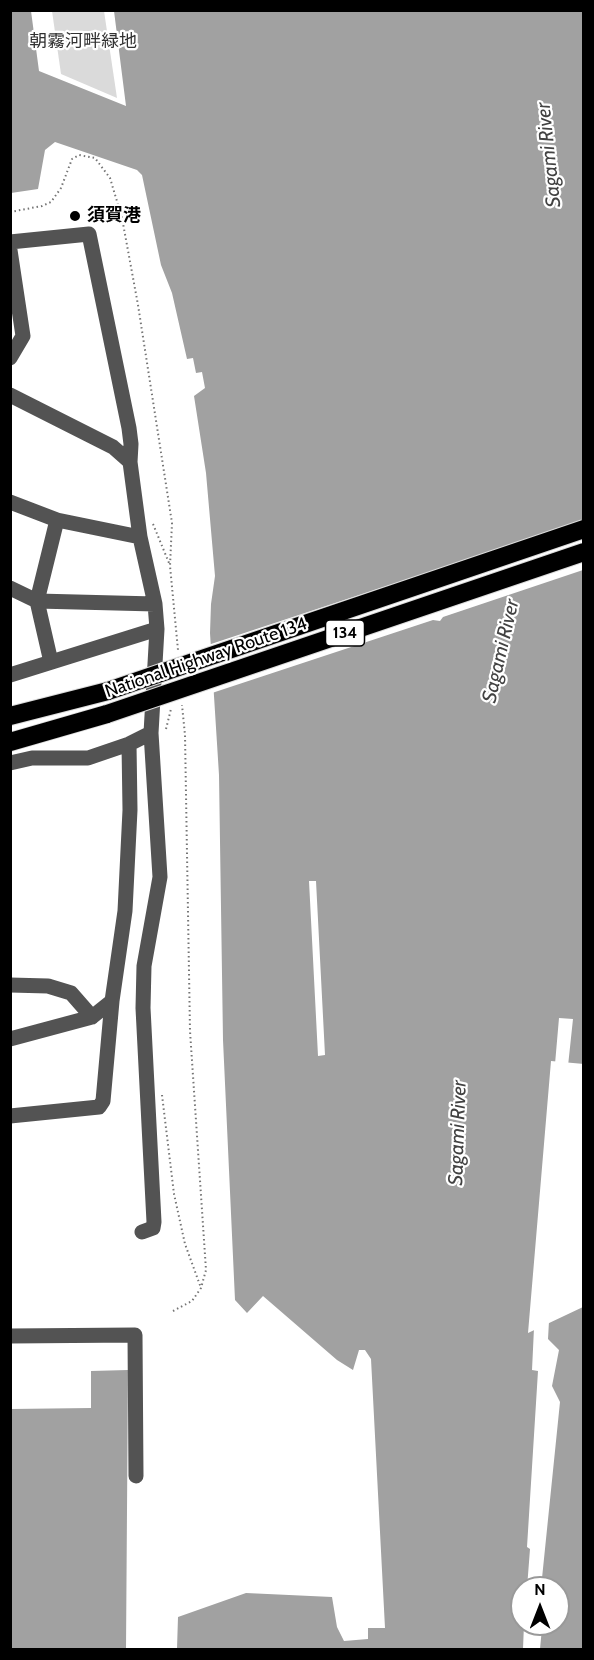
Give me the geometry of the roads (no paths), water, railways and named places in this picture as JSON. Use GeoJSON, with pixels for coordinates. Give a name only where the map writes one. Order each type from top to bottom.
{"type":"FeatureCollection","features":[{"type":"Feature","properties":{"kind":"highway","name":"National Highway Route 134"},"geometry":{"type":"LineString","coordinates":[[10,716],[108,691],[584,529]]}},
{"type":"Feature","properties":{"kind":"highway","name":"National Highway Route 134"},"geometry":{"type":"LineString","coordinates":[[10,742],[107,714],[584,552]]}},
{"type":"Feature","properties":{"kind":"street"},"geometry":{"type":"LineString","coordinates":[[10,242],[89,234],[129,428],[130,462],[140,537],[155,604],[157,628],[151,733],[160,877],[144,966],[143,1008],[154,1222],[153,1228],[142,1232]]}},
{"type":"Feature","properties":{"kind":"street"},"geometry":{"type":"LineString","coordinates":[[10,250],[23,336],[10,358]]}},
{"type":"Feature","properties":{"kind":"street"},"geometry":{"type":"LineString","coordinates":[[12,399],[113,447],[130,462]]}},
{"type":"Feature","properties":{"kind":"street"},"geometry":{"type":"LineString","coordinates":[[10,502],[57,520],[140,537]]}},
{"type":"Feature","properties":{"kind":"street"},"geometry":{"type":"LineString","coordinates":[[51,662],[37,601],[57,520]]}},
{"type":"Feature","properties":{"kind":"street"},"geometry":{"type":"LineString","coordinates":[[10,588],[37,601],[155,604]]}},
{"type":"Feature","properties":{"kind":"street"},"geometry":{"type":"LineString","coordinates":[[10,675],[157,628]]}},
{"type":"Feature","properties":{"kind":"street"},"geometry":{"type":"LineString","coordinates":[[10,763],[32,758],[88,758],[129,744],[151,733]]}},
{"type":"Feature","properties":{"kind":"street"},"geometry":{"type":"LineString","coordinates":[[10,1116],[99,1107],[103,1101],[112,1001],[125,911],[129,828],[129,744]]}},
{"type":"Feature","properties":{"kind":"street"},"geometry":{"type":"LineString","coordinates":[[129,828],[157,823]]}},
{"type":"Feature","properties":{"kind":"street"},"geometry":{"type":"LineString","coordinates":[[10,985],[48,986],[71,993],[92,1017]]}},
{"type":"Feature","properties":{"kind":"street"},"geometry":{"type":"LineString","coordinates":[[10,1039],[92,1017],[112,1001]]}},
{"type":"Feature","properties":{"kind":"street"},"geometry":{"type":"LineString","coordinates":[[10,1336],[135,1335],[136,1476]]}},
{"type":"Feature","properties":{"kind":"water","name":"Sagami River"},"geometry":{"type":"Polygon","coordinates":[[[10,11],[31,11],[39,71],[126,106],[114,11],[583,11],[584,1064],[551,1061],[528,1333],[583,1307],[583,1649],[177,1649],[178,1617],[246,1593],[332,1597],[337,1627],[344,1641],[368,1639],[368,1628],[385,1628],[371,1359],[365,1350],[359,1350],[353,1370],[337,1360],[263,1296],[247,1313],[235,1300],[223,1040],[219,775],[210,633],[215,576],[206,473],[194,396],[205,388],[202,372],[196,373],[193,358],[187,359],[172,293],[161,265],[142,175],[137,170],[55,142],[45,150],[38,189],[11,193],[10,11]]]}},
{"type":"Feature","properties":{"kind":"water"},"geometry":{"type":"Polygon","coordinates":[[[128,1370],[126,1649],[11,1650],[11,1409],[91,1408],[91,1371],[128,1370]]]}},
{"type":"Feature","properties":{"kind":"place","name":"須賀港"},"geometry":{"type":"Point","coordinates":[75,216]}},
{"type":"Feature","properties":{"kind":"park label","name":"朝霧河畔緑地"},"geometry":{"type":"Point","coordinates":[83,42]}}]}
